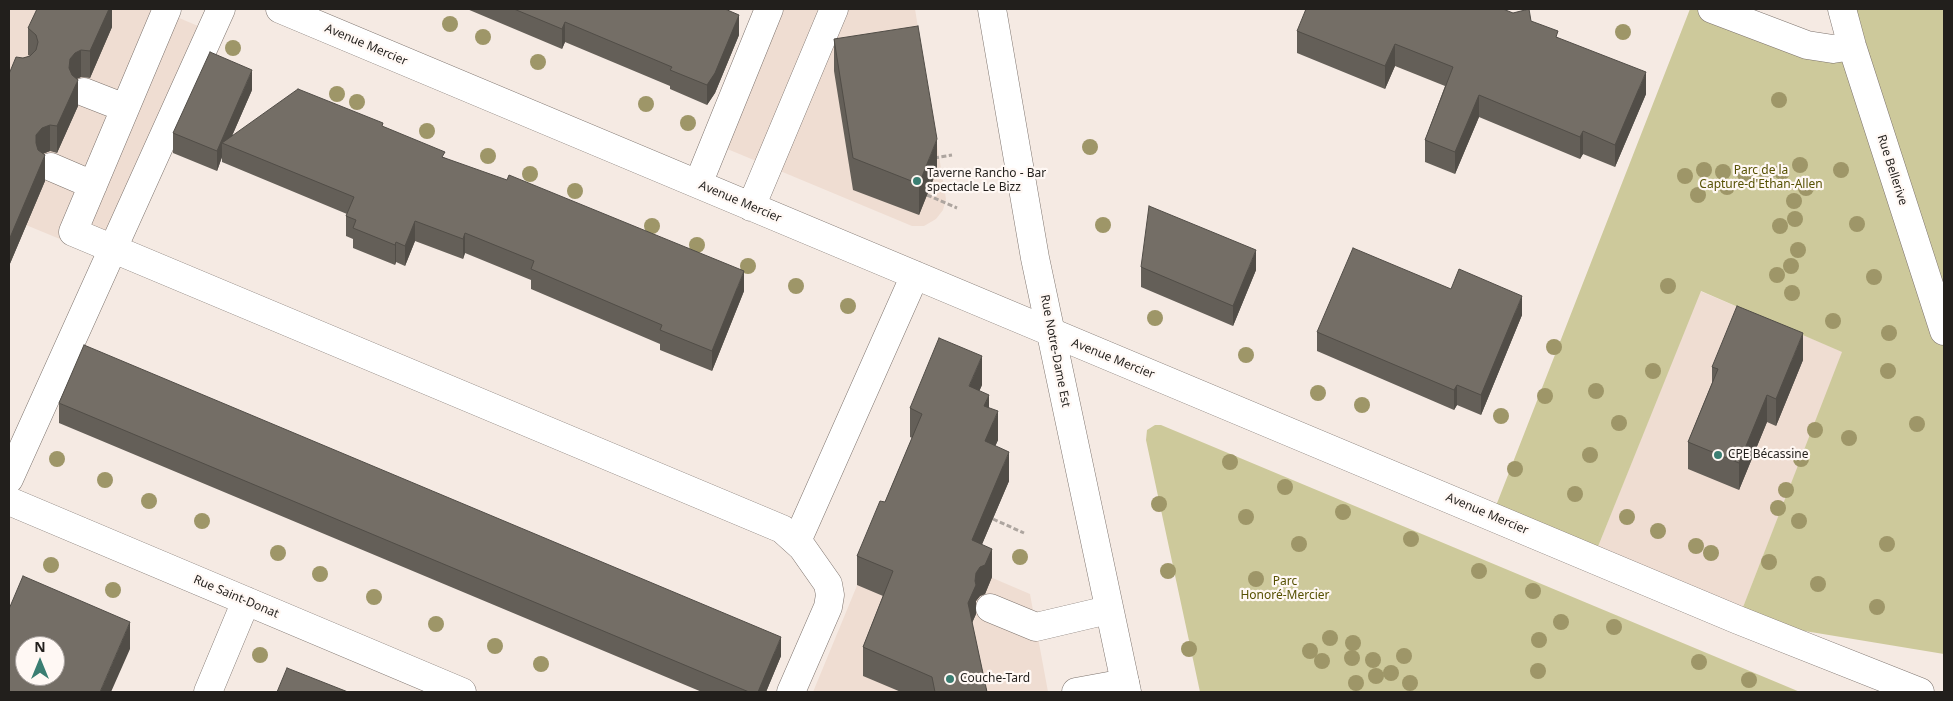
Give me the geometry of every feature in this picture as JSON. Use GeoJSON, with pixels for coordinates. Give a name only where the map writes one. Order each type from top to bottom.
{"type":"FeatureCollection","features":[{"type":"Feature","properties":{"kind":"street"},"geometry":{"type":"LineString","coordinates":[[167,9],[73,232],[782,529],[796,541],[828,584],[830,596],[828,607],[791,692]]}},
{"type":"Feature","properties":{"kind":"street"},"geometry":{"type":"LineString","coordinates":[[9,479],[221,9]]}},
{"type":"Feature","properties":{"kind":"street","name":"Avenue Mercier"},"geometry":{"type":"LineString","coordinates":[[280,9],[1729,616],[1920,692]]}},
{"type":"Feature","properties":{"kind":"street"},"geometry":{"type":"LineString","coordinates":[[698,184],[768,9]]}},
{"type":"Feature","properties":{"kind":"street"},"geometry":{"type":"LineString","coordinates":[[751,207],[834,9]]}},
{"type":"Feature","properties":{"kind":"street","name":"Rue Notre-Dame Est"},"geometry":{"type":"LineString","coordinates":[[992,9],[1035,258],[1126,688]]}},
{"type":"Feature","properties":{"kind":"street"},"geometry":{"type":"LineString","coordinates":[[1712,9],[1807,45],[1833,49],[1852,46]]}},
{"type":"Feature","properties":{"kind":"street","name":"Rue Bellerive"},"geometry":{"type":"LineString","coordinates":[[1842,9],[1852,46],[1944,331]]}},
{"type":"Feature","properties":{"kind":"street"},"geometry":{"type":"LineString","coordinates":[[84,92],[125,108]]}},
{"type":"Feature","properties":{"kind":"street"},"geometry":{"type":"LineString","coordinates":[[51,168],[93,185]]}},
{"type":"Feature","properties":{"kind":"street"},"geometry":{"type":"LineString","coordinates":[[796,541],[914,275]]}},
{"type":"Feature","properties":{"kind":"street","name":"Rue Saint-Donat"},"geometry":{"type":"LineString","coordinates":[[9,501],[461,692]]}},
{"type":"Feature","properties":{"kind":"street"},"geometry":{"type":"LineString","coordinates":[[208,692],[246,601]]}},
{"type":"Feature","properties":{"kind":"street"},"geometry":{"type":"LineString","coordinates":[[990,608],[1036,626],[1108,610]]}},
{"type":"Feature","properties":{"kind":"street"},"geometry":{"type":"LineString","coordinates":[[1076,692],[1126,688]]}},
{"type":"Feature","properties":{"kind":"path"},"geometry":{"type":"LineString","coordinates":[[934,158],[952,155]]}},
{"type":"Feature","properties":{"kind":"path"},"geometry":{"type":"LineString","coordinates":[[927,195],[957,208]]}},
{"type":"Feature","properties":{"kind":"path"},"geometry":{"type":"LineString","coordinates":[[993,519],[1024,533]]}},
{"type":"Feature","properties":{"kind":"shaded area"},"geometry":{"type":"Polygon","coordinates":[[[9,9],[158,9],[198,26],[100,251],[89,251],[9,218],[9,9]]]}},
{"type":"Feature","properties":{"kind":"shaded area"},"geometry":{"type":"Polygon","coordinates":[[[782,9],[915,9],[946,199],[943,210],[936,219],[924,226],[912,226],[725,148],[782,9]]]}},
{"type":"Feature","properties":{"kind":"shaded area","name":"CPE Bécassine"},"geometry":{"type":"Polygon","coordinates":[[[1700,291],[1843,352],[1738,620],[1593,559],[1700,291]]]}},
{"type":"Feature","properties":{"kind":"shaded area"},"geometry":{"type":"Polygon","coordinates":[[[880,530],[1030,594],[1048,692],[813,692],[880,530]]]}},
{"type":"Feature","properties":{"kind":"green space","name":"Parc de la Capture-d'Ethan-Allen"},"geometry":{"type":"Polygon","coordinates":[[[1690,9],[1712,9],[1833,49],[1842,9],[1944,9],[1944,654],[1738,620],[1842,352],[1701,291],[1593,559],[1492,516],[1690,9]]]}},
{"type":"Feature","properties":{"kind":"green space","name":"Parc Honoré-Mercier"},"geometry":{"type":"Polygon","coordinates":[[[1155,425],[1161,425],[1800,692],[1200,692],[1146,440],[1147,430],[1155,425]]]}},
{"type":"Feature","properties":{"kind":"building"},"geometry":{"type":"Polygon","coordinates":[[[37,9],[109,9],[90,51],[81,50],[70,59],[69,68],[72,75],[78,80],[57,126],[50,125],[42,128],[36,135],[38,150],[45,155],[9,240],[9,74],[16,57],[30,56],[36,50],[38,42],[36,35],[28,28],[37,9]]]}},
{"type":"Feature","properties":{"kind":"building"},"geometry":{"type":"Polygon","coordinates":[[[514,9],[725,9],[739,15],[715,73],[707,85],[670,70],[672,67],[565,22],[562,29],[514,9]]]}},
{"type":"Feature","properties":{"kind":"building"},"geometry":{"type":"Polygon","coordinates":[[[1306,9],[1503,9],[1513,13],[1529,9],[1531,21],[1558,31],[1556,37],[1646,72],[1615,145],[1583,131],[1580,137],[1479,95],[1455,152],[1425,140],[1453,67],[1395,44],[1385,66],[1297,31],[1306,9]]]}},
{"type":"Feature","properties":{"kind":"building"},"geometry":{"type":"Polygon","coordinates":[[[918,26],[937,139],[919,184],[853,158],[834,39],[918,26]]]}},
{"type":"Feature","properties":{"kind":"building"},"geometry":{"type":"Polygon","coordinates":[[[210,52],[252,70],[217,151],[173,133],[210,52]]]}},
{"type":"Feature","properties":{"kind":"building"},"geometry":{"type":"Polygon","coordinates":[[[298,89],[383,123],[382,126],[445,152],[442,157],[507,180],[509,175],[744,271],[712,351],[660,330],[662,325],[531,269],[534,261],[465,233],[463,239],[415,221],[405,246],[396,242],[395,245],[353,228],[356,220],[346,216],[354,197],[222,143],[298,89]]]}},
{"type":"Feature","properties":{"kind":"building"},"geometry":{"type":"Polygon","coordinates":[[[1149,206],[1256,250],[1233,306],[1141,267],[1149,206]]]}},
{"type":"Feature","properties":{"kind":"building"},"geometry":{"type":"Polygon","coordinates":[[[1353,248],[1451,289],[1459,269],[1522,296],[1481,395],[1457,385],[1454,390],[1317,332],[1353,248]]]}},
{"type":"Feature","properties":{"kind":"building"},"geometry":{"type":"Polygon","coordinates":[[[1737,306],[1803,333],[1776,399],[1767,395],[1739,463],[1688,442],[1718,369],[1712,367],[1737,306]]]}},
{"type":"Feature","properties":{"kind":"building"},"geometry":{"type":"Polygon","coordinates":[[[939,338],[982,356],[969,386],[989,395],[984,406],[998,411],[985,441],[1009,452],[972,540],[992,549],[985,565],[980,567],[976,573],[976,585],[968,603],[987,692],[935,692],[932,677],[863,647],[893,571],[857,556],[880,501],[885,502],[922,414],[910,408],[939,338]]]}},
{"type":"Feature","properties":{"kind":"building"},"geometry":{"type":"Polygon","coordinates":[[[84,345],[781,637],[758,692],[749,692],[59,403],[84,345]]]}},
{"type":"Feature","properties":{"kind":"building"},"geometry":{"type":"Polygon","coordinates":[[[23,576],[130,622],[100,692],[9,692],[9,609],[23,576]]]}},
{"type":"Feature","properties":{"kind":"building"},"geometry":{"type":"Polygon","coordinates":[[[287,668],[348,692],[277,692],[287,668]]]}},
{"type":"Feature","properties":{"kind":"place","name":"Taverne Rancho - Bar spectacle Le Bizz"},"geometry":{"type":"Point","coordinates":[917,181]}},
{"type":"Feature","properties":{"kind":"place","name":"CPE Bécassine"},"geometry":{"type":"Point","coordinates":[1718,455]}},
{"type":"Feature","properties":{"kind":"place","name":"Couche-Tard"},"geometry":{"type":"Point","coordinates":[950,679]}}]}
